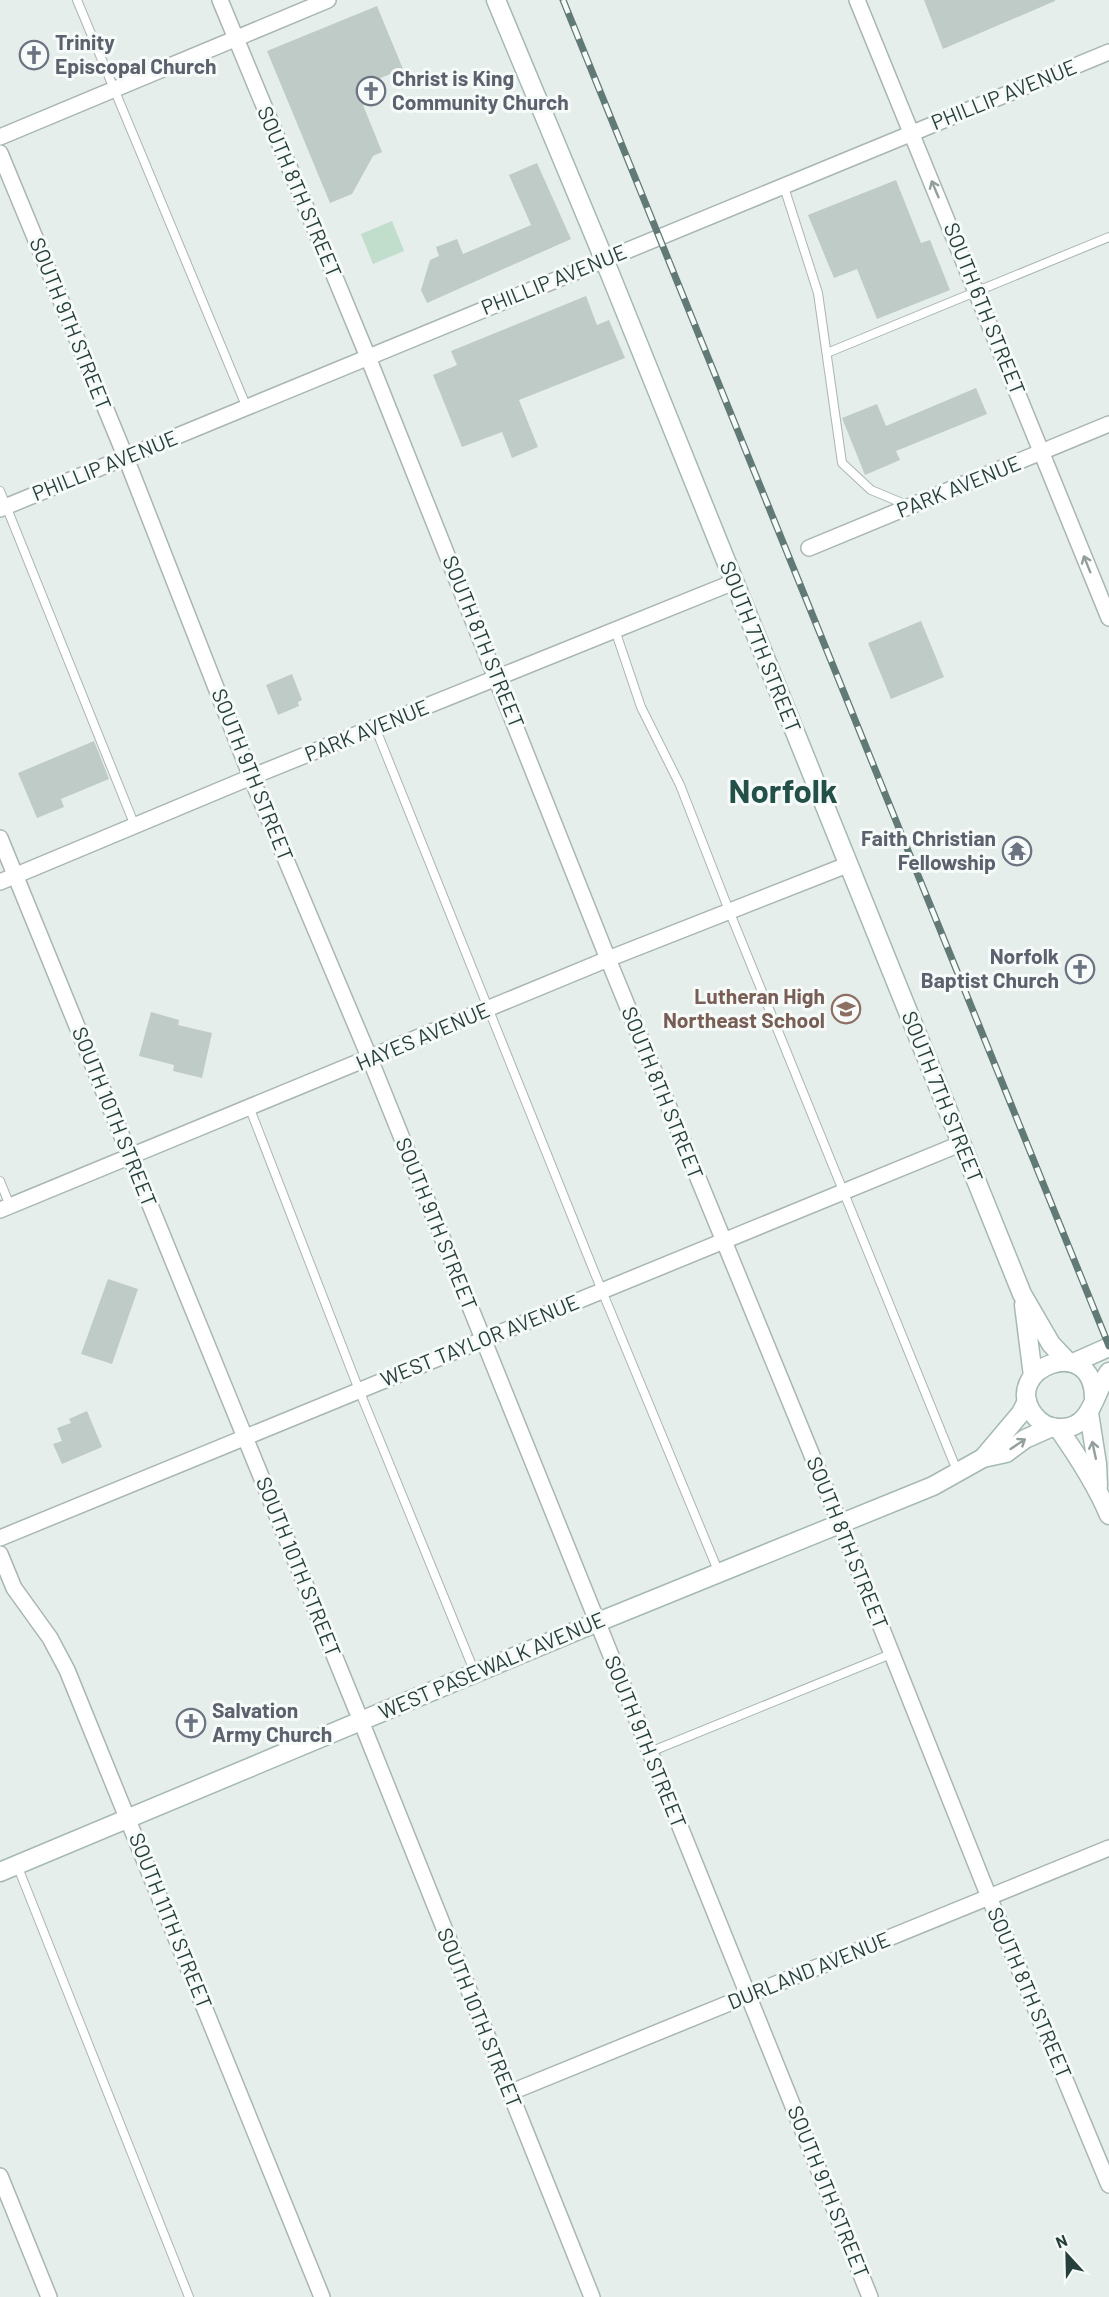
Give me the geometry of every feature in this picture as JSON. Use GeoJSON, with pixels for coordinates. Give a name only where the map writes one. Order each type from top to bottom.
{"type":"FeatureCollection","features":[{"type":"Feature","properties":{"kind":"street","name":"SOUTH 8TH STREET"},"geometry":{"type":"LineString","coordinates":[[220,0],[368,357],[498,678],[608,959],[989,1897],[1109,2185]]}},
{"type":"Feature","properties":{"kind":"street"},"geometry":{"type":"LineString","coordinates":[[0,137],[328,0]]}},
{"type":"Feature","properties":{"kind":"street","name":"SOUTH 7TH STREET"},"geometry":{"type":"LineString","coordinates":[[496,0],[604,259],[1022,1294],[1051,1344],[1071,1363]]}},
{"type":"Feature","properties":{"kind":"street","name":"SOUTH 6TH STREET"},"geometry":{"type":"LineString","coordinates":[[857,0],[1109,618]]}},
{"type":"Feature","properties":{"kind":"street","name":"PHILLIP AVENUE"},"geometry":{"type":"LineString","coordinates":[[3,508],[1109,52]]}},
{"type":"Feature","properties":{"kind":"street","name":"SOUTH 9TH STREET"},"geometry":{"type":"LineString","coordinates":[[0,153],[126,458],[251,777],[370,1059],[870,2297]]}},
{"type":"Feature","properties":{"kind":"street","name":"PARK AVENUE"},"geometry":{"type":"LineString","coordinates":[[809,548],[1109,424]]}},
{"type":"Feature","properties":{"kind":"street","name":"PARK AVENUE"},"geometry":{"type":"LineString","coordinates":[[0,882],[251,777],[734,582]]}},
{"type":"Feature","properties":{"kind":"street","name":"SOUTH 10TH STREET"},"geometry":{"type":"LineString","coordinates":[[0,838],[361,1721],[592,2297]]}},
{"type":"Feature","properties":{"kind":"street","name":"HAYES AVENUE"},"geometry":{"type":"LineString","coordinates":[[5,1208],[250,1109],[608,959],[730,913],[847,865]]}},
{"type":"Feature","properties":{"kind":"street","name":"WEST TAYLOR AVENUE"},"geometry":{"type":"LineString","coordinates":[[0,1538],[246,1439],[359,1390],[960,1144]]}},
{"type":"Feature","properties":{"kind":"street","name":"SOUTH 7TH STREET"},"geometry":{"type":"LineString","coordinates":[[1022,1294],[1033,1376]]}},
{"type":"Feature","properties":{"kind":"street"},"geometry":{"type":"LineString","coordinates":[[1098,1486],[1083,1469],[1055,1428],[1038,1420],[1027,1401],[1029,1384],[1033,1376],[1048,1364],[1071,1363],[1109,1347]]}},
{"type":"Feature","properties":{"kind":"street"},"geometry":{"type":"LineString","coordinates":[[1071,1363],[1086,1372],[1091,1381],[1098,1486],[1109,1515]]}},
{"type":"Feature","properties":{"kind":"street"},"geometry":{"type":"LineString","coordinates":[[1055,1428],[1076,1425],[1091,1407],[1109,1372]]}},
{"type":"Feature","properties":{"kind":"street","name":"WEST PASEWALK AVENUE"},"geometry":{"type":"LineString","coordinates":[[8,1869],[475,1673],[933,1486],[983,1458],[1022,1413],[1027,1401]]}},
{"type":"Feature","properties":{"kind":"street","name":"WEST PASEWALK AVENUE"},"geometry":{"type":"LineString","coordinates":[[983,1458],[1006,1453],[1025,1439],[1055,1428]]}},
{"type":"Feature","properties":{"kind":"street","name":"SOUTH 11TH STREET"},"geometry":{"type":"LineString","coordinates":[[0,1554],[14,1588],[50,1638],[67,1670],[322,2297]]}},
{"type":"Feature","properties":{"kind":"street","name":"DURLAND AVENUE"},"geometry":{"type":"LineString","coordinates":[[509,2093],[1109,1848]]}},
{"type":"Feature","properties":{"kind":"street"},"geometry":{"type":"LineString","coordinates":[[0,2176],[49,2297]]}},
{"type":"Feature","properties":{"kind":"lane"},"geometry":{"type":"LineString","coordinates":[[76,0],[115,88],[247,408]]}},
{"type":"Feature","properties":{"kind":"lane"},"geometry":{"type":"LineString","coordinates":[[784,187],[818,294],[842,463],[871,490],[911,507]]}},
{"type":"Feature","properties":{"kind":"lane"},"geometry":{"type":"LineString","coordinates":[[827,353],[1109,237]]}},
{"type":"Feature","properties":{"kind":"lane"},"geometry":{"type":"LineString","coordinates":[[0,491],[3,508],[135,826]]}},
{"type":"Feature","properties":{"kind":"lane"},"geometry":{"type":"LineString","coordinates":[[615,630],[641,707],[680,785],[958,1473]]}},
{"type":"Feature","properties":{"kind":"lane"},"geometry":{"type":"LineString","coordinates":[[375,727],[602,1291],[719,1573]]}},
{"type":"Feature","properties":{"kind":"lane"},"geometry":{"type":"LineString","coordinates":[[250,1109],[359,1390],[475,1673]]}},
{"type":"Feature","properties":{"kind":"lane"},"geometry":{"type":"LineString","coordinates":[[0,1181],[5,1208]]}},
{"type":"Feature","properties":{"kind":"lane"},"geometry":{"type":"LineString","coordinates":[[650,1752],[891,1654]]}},
{"type":"Feature","properties":{"kind":"lane"},"geometry":{"type":"LineString","coordinates":[[8,1869],[189,2297]]}},
{"type":"Feature","properties":{"kind":"green space"},"geometry":{"type":"Polygon","coordinates":[[[392,221],[404,251],[373,264],[361,234],[392,221]]]}},
{"type":"Feature","properties":{"kind":"building"},"geometry":{"type":"Polygon","coordinates":[[[924,0],[1055,0],[1055,1],[943,49],[924,0]]]}},
{"type":"Feature","properties":{"kind":"building"},"geometry":{"type":"Polygon","coordinates":[[[377,6],[403,69],[378,79],[385,97],[363,105],[382,152],[373,156],[352,194],[330,203],[267,51],[377,6]]]}},
{"type":"Feature","properties":{"kind":"building"},"geometry":{"type":"Polygon","coordinates":[[[537,163],[571,239],[427,303],[421,290],[430,260],[439,256],[436,247],[457,239],[463,254],[531,225],[509,175],[537,163]]]}},
{"type":"Feature","properties":{"kind":"building"},"geometry":{"type":"Polygon","coordinates":[[[896,180],[921,243],[930,240],[950,290],[877,319],[857,269],[834,278],[808,215],[896,180]]]}},
{"type":"Feature","properties":{"kind":"building"},"geometry":{"type":"Polygon","coordinates":[[[586,296],[597,325],[609,320],[625,358],[519,400],[538,447],[512,458],[502,432],[462,447],[433,375],[457,365],[451,351],[586,296]]]}},
{"type":"Feature","properties":{"kind":"building"},"geometry":{"type":"Polygon","coordinates":[[[976,388],[987,414],[896,451],[900,460],[865,475],[842,418],[877,404],[886,426],[976,388]]]}},
{"type":"Feature","properties":{"kind":"building"},"geometry":{"type":"Polygon","coordinates":[[[921,621],[944,677],[891,699],[868,643],[921,621]]]}},
{"type":"Feature","properties":{"kind":"building"},"geometry":{"type":"Polygon","coordinates":[[[292,674],[302,700],[298,702],[299,706],[278,715],[266,685],[292,674]]]}},
{"type":"Feature","properties":{"kind":"building"},"geometry":{"type":"Polygon","coordinates":[[[94,741],[109,779],[61,799],[64,807],[37,818],[18,773],[94,741]]]}},
{"type":"Feature","properties":{"kind":"building"},"geometry":{"type":"Polygon","coordinates":[[[151,1012],[179,1020],[178,1025],[212,1033],[202,1078],[173,1071],[174,1065],[139,1056],[151,1012]]]}},
{"type":"Feature","properties":{"kind":"building"},"geometry":{"type":"Polygon","coordinates":[[[108,1279],[138,1289],[112,1364],[81,1354],[108,1279]]]}},
{"type":"Feature","properties":{"kind":"building"},"geometry":{"type":"Polygon","coordinates":[[[87,1411],[102,1447],[62,1464],[53,1444],[62,1441],[57,1428],[71,1423],[69,1419],[87,1411]]]}},
{"type":"Feature","properties":{"kind":"railway"},"geometry":{"type":"LineString","coordinates":[[563,0],[1109,1346]]}},
{"type":"Feature","properties":{"kind":"place","name":"Trinity Episcopal Church"},"geometry":{"type":"Point","coordinates":[34,55]}},
{"type":"Feature","properties":{"kind":"place","name":"Christ is King Community Church"},"geometry":{"type":"Point","coordinates":[371,91]}},
{"type":"Feature","properties":{"kind":"place","name":"Faith Christian Fellowship"},"geometry":{"type":"Point","coordinates":[1017,851]}},
{"type":"Feature","properties":{"kind":"place","name":"Norfolk Baptist Church"},"geometry":{"type":"Point","coordinates":[1080,969]}},
{"type":"Feature","properties":{"kind":"place","name":"Lutheran High Northeast School"},"geometry":{"type":"Point","coordinates":[846,1009]}},
{"type":"Feature","properties":{"kind":"place","name":"Salvation Army Church"},"geometry":{"type":"Point","coordinates":[191,1723]}},
{"type":"Feature","properties":{"kind":"district","name":"Norfolk"},"geometry":{"type":"Point","coordinates":[783,791]}}]}
